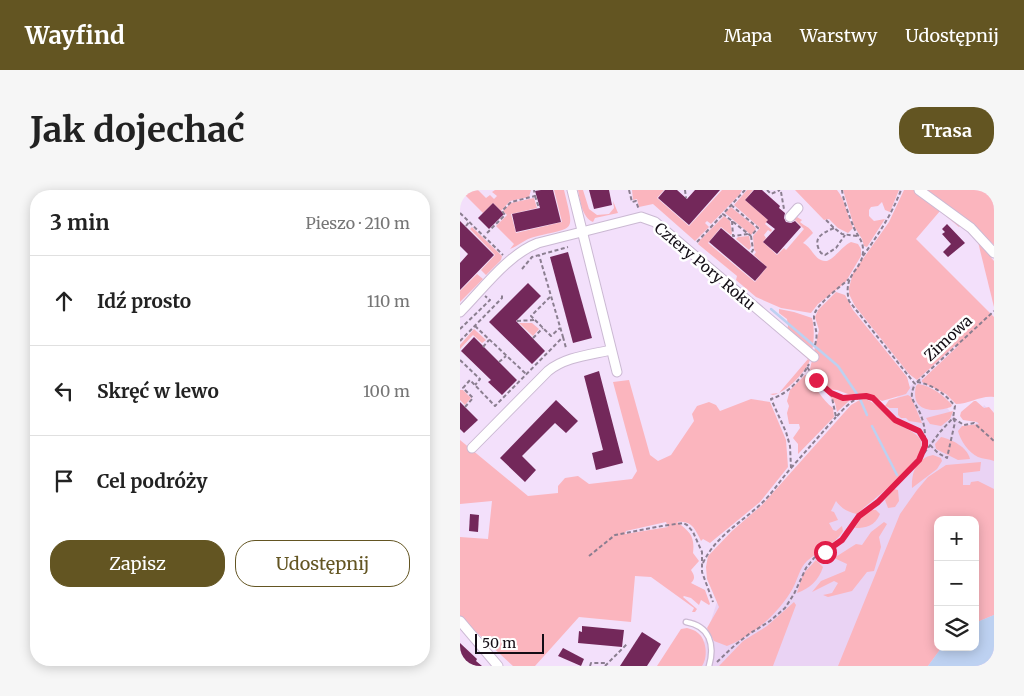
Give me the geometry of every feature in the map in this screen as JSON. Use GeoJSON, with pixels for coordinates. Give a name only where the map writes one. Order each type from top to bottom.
{"type":"FeatureCollection","features":[{"type":"Feature","properties":{"kind":"street"},"geometry":{"type":"LineString","coordinates":[[572,190],[617,372]]}},
{"type":"Feature","properties":{"kind":"street"},"geometry":{"type":"LineString","coordinates":[[919,190],[971,228],[994,252]]}},
{"type":"Feature","properties":{"kind":"street","name":"Cztery Pory Roku"},"geometry":{"type":"LineString","coordinates":[[460,312],[512,258],[524,249],[538,243],[641,217],[655,222],[814,357]]}},
{"type":"Feature","properties":{"kind":"street"},"geometry":{"type":"LineString","coordinates":[[472,448],[555,365],[611,350]]}},
{"type":"Feature","properties":{"kind":"street"},"geometry":{"type":"LineString","coordinates":[[460,621],[498,666]]}},
{"type":"Feature","properties":{"kind":"lane"},"geometry":{"type":"LineString","coordinates":[[686,622],[698,625],[707,634],[712,645],[709,666]]}},
{"type":"Feature","properties":{"kind":"path"},"geometry":{"type":"LineString","coordinates":[[534,190],[539,208]]}},
{"type":"Feature","properties":{"kind":"path"},"geometry":{"type":"LineString","coordinates":[[629,190],[632,202],[636,201],[641,217]]}},
{"type":"Feature","properties":{"kind":"path"},"geometry":{"type":"LineString","coordinates":[[685,190],[686,198]]}},
{"type":"Feature","properties":{"kind":"path"},"geometry":{"type":"LineString","coordinates":[[697,242],[746,190]]}},
{"type":"Feature","properties":{"kind":"path"},"geometry":{"type":"LineString","coordinates":[[767,190],[769,194],[781,191],[783,210],[793,214]]}},
{"type":"Feature","properties":{"kind":"path"},"geometry":{"type":"LineString","coordinates":[[816,342],[817,330],[814,313],[849,280],[894,208],[900,190]]}},
{"type":"Feature","properties":{"kind":"path"},"geometry":{"type":"LineString","coordinates":[[841,191],[863,250],[862,258]]}},
{"type":"Feature","properties":{"kind":"path"},"geometry":{"type":"LineString","coordinates":[[487,233],[505,215],[502,211],[511,202],[535,196]]}},
{"type":"Feature","properties":{"kind":"path"},"geometry":{"type":"LineString","coordinates":[[731,205],[758,228],[751,236]]}},
{"type":"Feature","properties":{"kind":"path"},"geometry":{"type":"LineString","coordinates":[[460,213],[503,255],[504,259]]}},
{"type":"Feature","properties":{"kind":"path"},"geometry":{"type":"LineString","coordinates":[[723,214],[751,236],[753,250],[751,253]]}},
{"type":"Feature","properties":{"kind":"path"},"geometry":{"type":"LineString","coordinates":[[826,220],[845,235],[852,234],[858,236]]}},
{"type":"Feature","properties":{"kind":"path"},"geometry":{"type":"LineString","coordinates":[[732,221],[733,237],[748,234]]}},
{"type":"Feature","properties":{"kind":"path"},"geometry":{"type":"LineString","coordinates":[[466,226],[469,222]]}},
{"type":"Feature","properties":{"kind":"path"},"geometry":{"type":"LineString","coordinates":[[834,228],[824,233],[817,241],[821,254],[825,255],[836,248],[845,235]]}},
{"type":"Feature","properties":{"kind":"path"},"geometry":{"type":"LineString","coordinates":[[522,269],[532,257],[568,246]]}},
{"type":"Feature","properties":{"kind":"path"},"geometry":{"type":"LineString","coordinates":[[539,255],[566,348]]}},
{"type":"Feature","properties":{"kind":"path"},"geometry":{"type":"LineString","coordinates":[[849,280],[847,291],[849,300],[915,384],[911,393],[913,403],[923,423],[925,441],[925,446],[919,460]]}},
{"type":"Feature","properties":{"kind":"path"},"geometry":{"type":"LineString","coordinates":[[460,329],[490,300],[484,295]]}},
{"type":"Feature","properties":{"kind":"path"},"geometry":{"type":"LineString","coordinates":[[460,341],[502,298],[502,295]]}},
{"type":"Feature","properties":{"kind":"path"},"geometry":{"type":"LineString","coordinates":[[551,296],[531,316],[551,336],[560,328]]}},
{"type":"Feature","properties":{"kind":"path","name":"Zimowa"},"geometry":{"type":"LineString","coordinates":[[953,418],[955,406],[946,396],[926,384],[917,382],[994,311]]}},
{"type":"Feature","properties":{"kind":"path"},"geometry":{"type":"LineString","coordinates":[[516,320],[534,320]]}},
{"type":"Feature","properties":{"kind":"path"},"geometry":{"type":"LineString","coordinates":[[475,326],[526,374]]}},
{"type":"Feature","properties":{"kind":"path"},"geometry":{"type":"LineString","coordinates":[[533,338],[543,328]]}},
{"type":"Feature","properties":{"kind":"path"},"geometry":{"type":"LineString","coordinates":[[465,407],[473,398],[462,388],[470,380],[495,406],[563,337]]}},
{"type":"Feature","properties":{"kind":"path"},"geometry":{"type":"LineString","coordinates":[[483,346],[489,340]]}},
{"type":"Feature","properties":{"kind":"path"},"geometry":{"type":"LineString","coordinates":[[499,362],[506,356]]}},
{"type":"Feature","properties":{"kind":"path"},"geometry":{"type":"LineString","coordinates":[[791,468],[790,446],[786,432],[771,399],[780,396],[791,388],[814,357]]}},
{"type":"Feature","properties":{"kind":"path"},"geometry":{"type":"LineString","coordinates":[[460,360],[480,379],[475,385]]}},
{"type":"Feature","properties":{"kind":"path"},"geometry":{"type":"LineString","coordinates":[[807,367],[816,380],[831,393],[843,398],[866,396],[873,398],[895,420],[919,431],[925,441]]}},
{"type":"Feature","properties":{"kind":"path"},"geometry":{"type":"LineString","coordinates":[[831,393],[836,418]]}},
{"type":"Feature","properties":{"kind":"path"},"geometry":{"type":"LineString","coordinates":[[702,564],[712,547],[732,526],[764,501],[851,401],[858,397]]}},
{"type":"Feature","properties":{"kind":"path"},"geometry":{"type":"LineString","coordinates":[[953,418],[964,425],[974,423],[994,441]]}},
{"type":"Feature","properties":{"kind":"path"},"geometry":{"type":"LineString","coordinates":[[930,445],[947,458],[955,422],[953,418]]}},
{"type":"Feature","properties":{"kind":"path"},"geometry":{"type":"LineString","coordinates":[[713,666],[735,645],[749,634],[770,622],[785,608],[794,594],[802,574],[814,558],[842,540],[859,516],[878,502],[919,460],[953,418]]}},
{"type":"Feature","properties":{"kind":"path"},"geometry":{"type":"LineString","coordinates":[[589,556],[615,535],[683,523],[690,528],[696,537],[702,552],[702,572],[713,602]]}},
{"type":"Feature","properties":{"kind":"path"},"geometry":{"type":"LineString","coordinates":[[605,666],[627,644]]}},
{"type":"Feature","properties":{"kind":"path"},"geometry":{"type":"LineString","coordinates":[[590,666],[592,663],[607,663]]}},
{"type":"Feature","properties":{"kind":"shaded area"},"geometry":{"type":"Polygon","coordinates":[[[460,190],[478,190],[486,198],[490,195],[494,199],[497,196],[492,192],[495,190],[531,190],[529,197],[510,201],[501,211],[493,203],[483,213],[460,190]]]}},
{"type":"Feature","properties":{"kind":"shaded area"},"geometry":{"type":"Polygon","coordinates":[[[554,190],[564,190],[570,215],[569,226],[531,238],[510,249],[514,244],[496,226],[507,215],[503,211],[511,203],[534,198],[537,208],[511,214],[516,233],[562,222],[554,190]]]}},
{"type":"Feature","properties":{"kind":"shaded area"},"geometry":{"type":"Polygon","coordinates":[[[578,190],[583,190],[589,209],[597,215],[609,214],[614,208],[613,201],[618,213],[595,218],[593,222],[589,220],[584,213],[578,190]]]}},
{"type":"Feature","properties":{"kind":"shaded area"},"geometry":{"type":"Polygon","coordinates":[[[632,190],[664,190],[657,198],[689,226],[722,190],[742,190],[711,224],[707,221],[705,223],[709,227],[695,241],[653,204],[639,207],[637,199],[633,200],[632,190]]]}},
{"type":"Feature","properties":{"kind":"shaded area"},"geometry":{"type":"Polygon","coordinates":[[[747,190],[753,190],[745,200],[768,220],[765,224],[772,230],[771,232],[768,230],[764,235],[766,238],[763,242],[777,255],[784,248],[786,250],[804,229],[794,219],[797,217],[813,233],[803,243],[821,260],[828,261],[851,242],[858,244],[861,249],[861,256],[845,283],[818,304],[811,313],[781,308],[756,297],[736,280],[737,276],[698,244],[724,216],[730,221],[731,235],[721,227],[708,243],[755,282],[767,267],[754,255],[756,252],[754,250],[753,236],[760,228],[734,205],[747,190]]]}},
{"type":"Feature","properties":{"kind":"shaded area"},"geometry":{"type":"Polygon","coordinates":[[[795,190],[837,190],[853,228],[848,233],[838,228],[829,219],[824,220],[795,190]]]}},
{"type":"Feature","properties":{"kind":"shaded area"},"geometry":{"type":"Polygon","coordinates":[[[843,190],[899,190],[890,212],[885,210],[882,202],[878,206],[871,207],[869,210],[869,216],[874,221],[885,219],[867,247],[864,246],[854,226],[843,190]]]}},
{"type":"Feature","properties":{"kind":"shaded area"},"geometry":{"type":"Polygon","coordinates":[[[904,190],[914,190],[961,225],[959,227],[940,211],[916,239],[994,317],[994,397],[984,397],[956,404],[946,394],[922,382],[958,346],[957,344],[917,380],[909,374],[855,306],[849,294],[853,273],[889,222],[904,190]]]}},
{"type":"Feature","properties":{"kind":"shaded area"},"geometry":{"type":"Polygon","coordinates":[[[925,190],[994,190],[994,245],[971,223],[925,190]]]}},
{"type":"Feature","properties":{"kind":"shaded area"},"geometry":{"type":"Polygon","coordinates":[[[731,207],[754,226],[756,229],[751,235],[725,213],[731,207]]]}},
{"type":"Feature","properties":{"kind":"shaded area"},"geometry":{"type":"Polygon","coordinates":[[[472,227],[502,256],[501,260],[486,275],[481,270],[495,255],[470,229],[472,227]]]}},
{"type":"Feature","properties":{"kind":"shaded area"},"geometry":{"type":"Polygon","coordinates":[[[749,236],[751,247],[749,250],[736,239],[749,236]]]}},
{"type":"Feature","properties":{"kind":"shaded area"},"geometry":{"type":"Polygon","coordinates":[[[978,242],[994,261],[994,307],[978,242]]]}},
{"type":"Feature","properties":{"kind":"shaded area"},"geometry":{"type":"Polygon","coordinates":[[[477,274],[483,279],[460,302],[460,291],[477,274]]]}},
{"type":"Feature","properties":{"kind":"shaded area"},"geometry":{"type":"Polygon","coordinates":[[[836,292],[845,295],[853,310],[907,377],[910,388],[906,394],[882,401],[869,395],[848,394],[837,390],[822,389],[815,382],[810,369],[819,330],[815,317],[818,310],[836,292]]]}},
{"type":"Feature","properties":{"kind":"shaded area"},"geometry":{"type":"Polygon","coordinates":[[[779,309],[812,318],[814,332],[811,357],[806,368],[790,386],[779,393],[808,359],[785,339],[788,326],[787,319],[779,313],[779,309]]]}},
{"type":"Feature","properties":{"kind":"shaded area"},"geometry":{"type":"Polygon","coordinates":[[[519,323],[532,323],[539,329],[533,336],[519,323]]]}},
{"type":"Feature","properties":{"kind":"shaded area"},"geometry":{"type":"Polygon","coordinates":[[[474,329],[486,340],[482,343],[473,335],[460,349],[460,345],[474,329]]]}},
{"type":"Feature","properties":{"kind":"shaded area"},"geometry":{"type":"Polygon","coordinates":[[[805,375],[808,375],[822,397],[833,408],[834,417],[798,454],[798,444],[793,438],[800,428],[799,424],[789,424],[787,413],[789,406],[787,401],[790,390],[805,375]]]}},
{"type":"Feature","properties":{"kind":"shaded area"},"geometry":{"type":"Polygon","coordinates":[[[921,377],[970,435],[984,405],[994,415],[994,666],[690,666],[701,652],[723,583],[893,401],[921,377]]]}},
{"type":"Feature","properties":{"kind":"shaded area"},"geometry":{"type":"Polygon","coordinates":[[[629,380],[650,455],[658,461],[671,455],[694,421],[692,414],[697,406],[709,402],[716,405],[720,411],[751,399],[770,402],[786,440],[788,467],[760,502],[710,543],[703,539],[701,541],[690,524],[677,522],[691,535],[693,553],[699,561],[691,570],[694,580],[691,583],[705,590],[709,605],[701,600],[699,605],[691,598],[684,596],[697,609],[695,612],[692,612],[694,608],[651,577],[635,576],[631,622],[579,617],[535,666],[513,666],[460,617],[460,537],[488,539],[492,501],[460,504],[460,440],[528,496],[558,493],[558,486],[565,478],[578,476],[589,484],[632,479],[637,471],[613,382],[629,380]],[[666,522],[626,531],[625,534],[668,527],[666,522]]]}},
{"type":"Feature","properties":{"kind":"shaded area"},"geometry":{"type":"Polygon","coordinates":[[[918,384],[937,392],[952,405],[951,407],[930,410],[920,406],[916,401],[915,395],[918,384]]]}},
{"type":"Feature","properties":{"kind":"shaded area"},"geometry":{"type":"Polygon","coordinates":[[[460,390],[463,390],[471,398],[465,405],[460,400],[460,390]]]}},
{"type":"Feature","properties":{"kind":"shaded area"},"geometry":{"type":"Polygon","coordinates":[[[828,394],[846,396],[849,401],[837,412],[835,403],[828,394]]]}},
{"type":"Feature","properties":{"kind":"shaded area"},"geometry":{"type":"Polygon","coordinates":[[[908,395],[911,397],[922,423],[901,418],[898,415],[898,408],[885,406],[889,400],[908,395]]]}},
{"type":"Feature","properties":{"kind":"shaded area"},"geometry":{"type":"Polygon","coordinates":[[[863,398],[872,402],[892,420],[919,438],[921,449],[916,459],[896,480],[857,514],[840,506],[836,501],[831,511],[834,512],[838,520],[829,523],[833,530],[836,531],[842,526],[843,531],[836,540],[804,564],[793,588],[773,615],[756,630],[737,642],[727,646],[714,641],[707,628],[719,607],[707,579],[706,567],[708,556],[732,531],[762,505],[851,405],[863,398]]]}},
{"type":"Feature","properties":{"kind":"shaded area"},"geometry":{"type":"Polygon","coordinates":[[[974,401],[984,408],[989,407],[994,413],[994,461],[980,458],[971,453],[959,435],[958,431],[962,426],[979,424],[963,420],[960,416],[961,412],[974,401]]]}},
{"type":"Feature","properties":{"kind":"shaded area"},"geometry":{"type":"Polygon","coordinates":[[[953,411],[950,419],[941,426],[930,424],[926,418],[953,411]]]}},
{"type":"Feature","properties":{"kind":"shaded area"},"geometry":{"type":"Polygon","coordinates":[[[941,437],[959,445],[966,451],[970,459],[958,460],[936,449],[935,444],[941,437]]]}},
{"type":"Feature","properties":{"kind":"shaded area"},"geometry":{"type":"Polygon","coordinates":[[[933,455],[941,458],[942,461],[937,469],[912,488],[916,467],[923,459],[933,455]]]}},
{"type":"Feature","properties":{"kind":"shaded area"},"geometry":{"type":"Polygon","coordinates":[[[981,462],[980,471],[963,473],[963,485],[970,485],[971,482],[978,481],[994,489],[994,615],[979,621],[979,516],[934,516],[934,651],[939,651],[928,666],[838,666],[900,514],[928,477],[946,465],[981,462]]]}},
{"type":"Feature","properties":{"kind":"shaded area"},"geometry":{"type":"Polygon","coordinates":[[[894,489],[898,490],[899,501],[895,507],[888,508],[885,500],[894,489]]]}},
{"type":"Feature","properties":{"kind":"shaded area"},"geometry":{"type":"Polygon","coordinates":[[[869,510],[876,510],[880,514],[876,521],[866,527],[855,528],[861,518],[869,510]]]}},
{"type":"Feature","properties":{"kind":"shaded area"},"geometry":{"type":"Polygon","coordinates":[[[884,522],[887,524],[879,537],[881,547],[874,571],[867,572],[852,591],[828,597],[823,595],[832,593],[838,583],[834,581],[812,592],[821,581],[845,571],[847,564],[834,558],[856,544],[862,545],[871,532],[884,522]]]}},
{"type":"Feature","properties":{"kind":"shaded area"},"geometry":{"type":"Polygon","coordinates":[[[816,560],[823,567],[819,576],[806,589],[797,593],[803,574],[816,560]]]}},
{"type":"Feature","properties":{"kind":"shaded area"},"geometry":{"type":"Polygon","coordinates":[[[794,602],[796,605],[773,666],[719,666],[743,641],[767,626],[794,602]]]}},
{"type":"Feature","properties":{"kind":"shaded area"},"geometry":{"type":"Polygon","coordinates":[[[687,628],[697,632],[705,644],[706,654],[702,666],[657,666],[681,629],[687,628]]]}},
{"type":"Feature","properties":{"kind":"water"},"geometry":{"type":"Polygon","coordinates":[[[994,615],[994,666],[928,666],[939,651],[979,651],[979,621],[994,615]]]}},
{"type":"Feature","properties":{"kind":"building"},"geometry":{"type":"Polygon","coordinates":[[[553,190],[561,222],[516,232],[512,214],[540,208],[535,191],[553,190]]]}},
{"type":"Feature","properties":{"kind":"building"},"geometry":{"type":"Polygon","coordinates":[[[589,190],[609,190],[612,205],[594,209],[589,190]]]}},
{"type":"Feature","properties":{"kind":"building"},"geometry":{"type":"Polygon","coordinates":[[[665,190],[677,190],[687,199],[695,190],[720,190],[689,225],[658,198],[665,190]]]}},
{"type":"Feature","properties":{"kind":"building"},"geometry":{"type":"Polygon","coordinates":[[[754,190],[762,190],[780,206],[779,208],[785,213],[784,218],[786,222],[791,223],[795,221],[801,227],[777,254],[763,242],[775,229],[766,222],[768,220],[745,200],[754,190]]]}},
{"type":"Feature","properties":{"kind":"building"},"geometry":{"type":"Polygon","coordinates":[[[493,203],[504,214],[489,229],[478,218],[493,203]]]}},
{"type":"Feature","properties":{"kind":"building"},"geometry":{"type":"Polygon","coordinates":[[[460,221],[494,255],[460,290],[460,263],[468,254],[460,246],[460,221]]]}},
{"type":"Feature","properties":{"kind":"building"},"geometry":{"type":"Polygon","coordinates":[[[947,224],[965,243],[948,257],[943,252],[951,244],[942,234],[945,232],[942,229],[947,224]]]}},
{"type":"Feature","properties":{"kind":"building"},"geometry":{"type":"Polygon","coordinates":[[[721,228],[767,267],[755,281],[709,242],[721,228]]]}},
{"type":"Feature","properties":{"kind":"building"},"geometry":{"type":"Polygon","coordinates":[[[568,252],[592,338],[573,343],[550,257],[568,252]]]}},
{"type":"Feature","properties":{"kind":"building"},"geometry":{"type":"Polygon","coordinates":[[[528,283],[541,296],[516,321],[545,351],[532,364],[489,322],[528,283]]]}},
{"type":"Feature","properties":{"kind":"building"},"geometry":{"type":"Polygon","coordinates":[[[474,337],[517,380],[502,395],[488,382],[491,380],[461,351],[474,337]]]}},
{"type":"Feature","properties":{"kind":"building"},"geometry":{"type":"Polygon","coordinates":[[[599,371],[623,463],[596,470],[592,453],[603,450],[584,376],[599,371]]]}},
{"type":"Feature","properties":{"kind":"building"},"geometry":{"type":"Polygon","coordinates":[[[556,400],[578,421],[566,433],[555,423],[522,456],[536,470],[525,482],[500,458],[556,400]]]}},
{"type":"Feature","properties":{"kind":"building"},"geometry":{"type":"Polygon","coordinates":[[[460,402],[478,420],[464,433],[460,429],[460,402]]]}},
{"type":"Feature","properties":{"kind":"building"},"geometry":{"type":"Polygon","coordinates":[[[470,514],[479,515],[478,532],[469,531],[470,514]]]}},
{"type":"Feature","properties":{"kind":"building"},"geometry":{"type":"Polygon","coordinates":[[[582,626],[624,630],[622,647],[578,643],[579,631],[582,632],[582,626]]]}},
{"type":"Feature","properties":{"kind":"building"},"geometry":{"type":"Polygon","coordinates":[[[642,632],[661,644],[647,666],[620,666],[642,632]]]}},
{"type":"Feature","properties":{"kind":"building"},"geometry":{"type":"Polygon","coordinates":[[[460,643],[482,666],[464,666],[460,662],[460,643]]]}},
{"type":"Feature","properties":{"kind":"building"},"geometry":{"type":"Polygon","coordinates":[[[563,648],[584,659],[581,666],[558,656],[563,648]]]}},
{"type":"Feature","properties":{"kind":"waterway"},"geometry":{"type":"LineString","coordinates":[[771,309],[838,366],[857,394]]}},
{"type":"Feature","properties":{"kind":"waterway"},"geometry":{"type":"LineString","coordinates":[[860,399],[867,415]]}},
{"type":"Feature","properties":{"kind":"waterway"},"geometry":{"type":"LineString","coordinates":[[872,426],[897,475]]}},
{"type":"Feature","properties":{"kind":"route"},"geometry":{"type":"LineString","coordinates":[[816,380],[831,393],[843,398],[866,396],[873,398],[895,420],[919,431],[925,441],[925,446],[919,460],[878,502],[859,516],[842,540],[825,552]]}}]}
